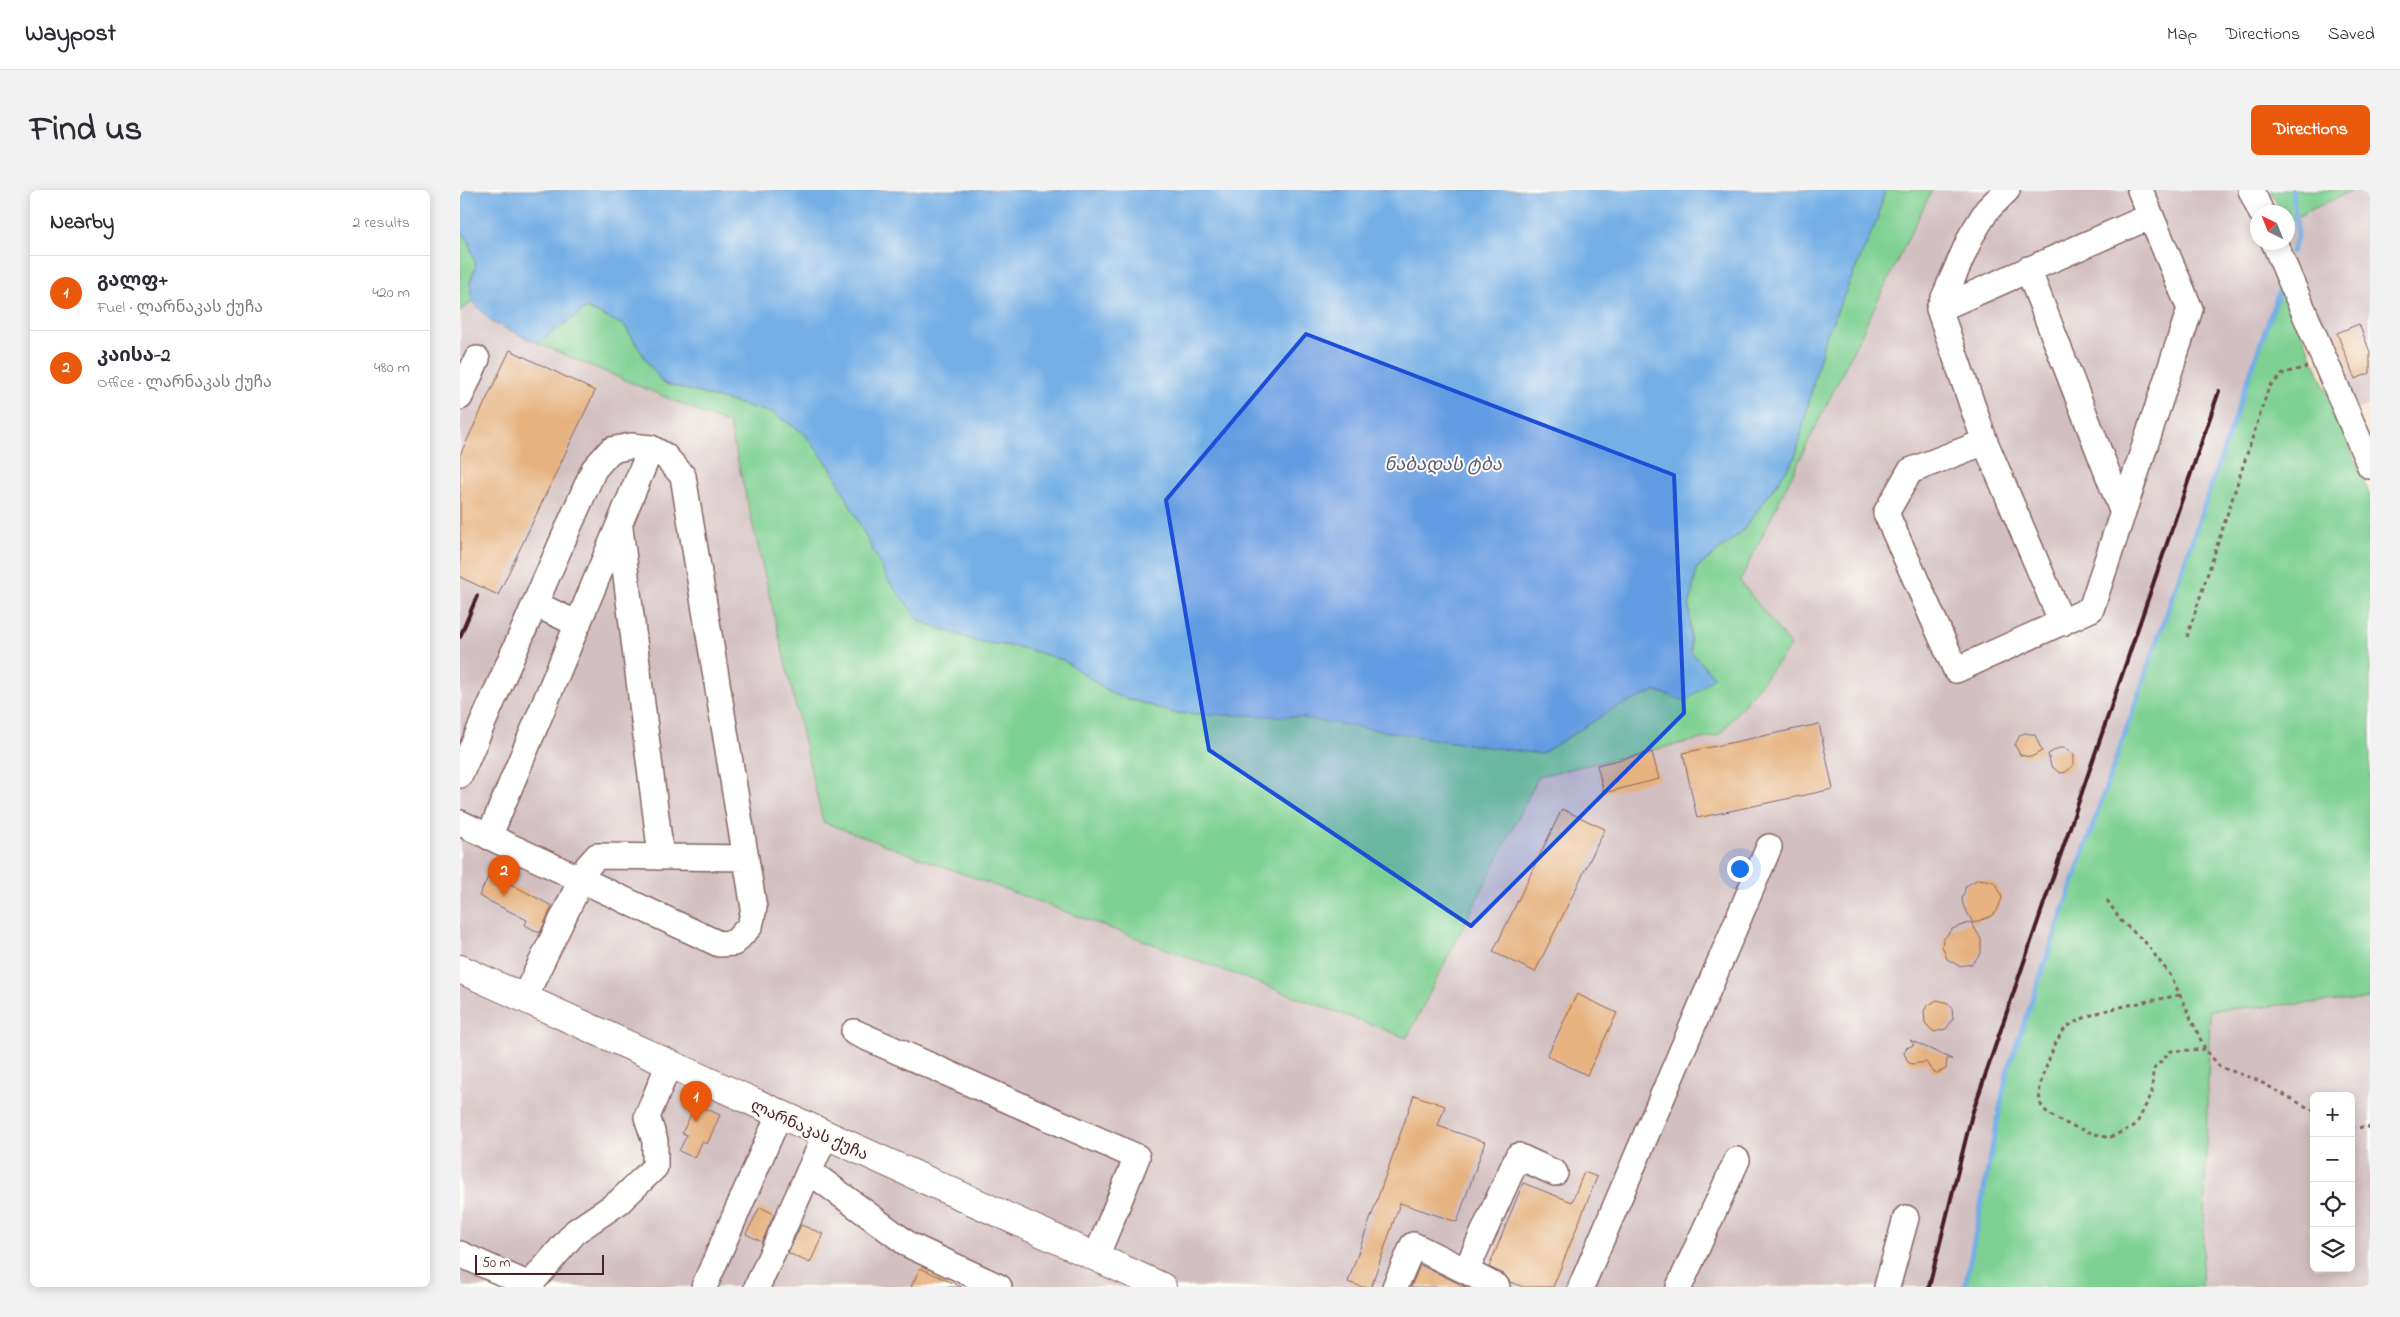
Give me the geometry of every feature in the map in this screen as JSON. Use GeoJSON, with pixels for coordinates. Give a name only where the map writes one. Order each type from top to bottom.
{"type":"FeatureCollection","features":[{"type":"Feature","properties":{"kind":"highway","name":"ლარნაკას ქუჩა"},"geometry":{"type":"LineString","coordinates":[[460,969],[825,1136],[1162,1287]]}},
{"type":"Feature","properties":{"kind":"street"},"geometry":{"type":"LineString","coordinates":[[2008,190],[1987,210],[1971,236],[1940,309],[1985,442],[2062,622]]}},
{"type":"Feature","properties":{"kind":"street"},"geometry":{"type":"LineString","coordinates":[[1985,442],[1910,471],[1886,513],[1956,670],[2092,609],[2190,309],[2140,190]]}},
{"type":"Feature","properties":{"kind":"street"},"geometry":{"type":"LineString","coordinates":[[2251,190],[2258,205]]}},
{"type":"Feature","properties":{"kind":"street"},"geometry":{"type":"LineString","coordinates":[[1940,309],[2151,216]]}},
{"type":"Feature","properties":{"kind":"street"},"geometry":{"type":"LineString","coordinates":[[2277,250],[2370,466]]}},
{"type":"Feature","properties":{"kind":"street"},"geometry":{"type":"LineString","coordinates":[[2028,269],[2123,513]]}},
{"type":"Feature","properties":{"kind":"street"},"geometry":{"type":"LineString","coordinates":[[460,397],[477,358]]}},
{"type":"Feature","properties":{"kind":"street"},"geometry":{"type":"LineString","coordinates":[[460,775],[594,468],[611,450],[632,446],[651,448],[665,456],[683,476],[754,908],[750,926],[734,942],[719,944],[460,823]]}},
{"type":"Feature","properties":{"kind":"street"},"geometry":{"type":"LineString","coordinates":[[489,837],[651,448]]}},
{"type":"Feature","properties":{"kind":"street"},"geometry":{"type":"LineString","coordinates":[[619,525],[661,856]]}},
{"type":"Feature","properties":{"kind":"street"},"geometry":{"type":"LineString","coordinates":[[535,604],[578,624]]}},
{"type":"Feature","properties":{"kind":"street"},"geometry":{"type":"LineString","coordinates":[[1581,1287],[1769,847]]}},
{"type":"Feature","properties":{"kind":"street"},"geometry":{"type":"LineString","coordinates":[[524,998],[588,866],[597,856],[746,858]]}},
{"type":"Feature","properties":{"kind":"street"},"geometry":{"type":"LineString","coordinates":[[854,1032],[1137,1157],[1096,1257]]}},
{"type":"Feature","properties":{"kind":"street"},"geometry":{"type":"LineString","coordinates":[[460,1254],[528,1286],[576,1231],[619,1202],[654,1167],[656,1141],[647,1117],[669,1064]]}},
{"type":"Feature","properties":{"kind":"street"},"geometry":{"type":"LineString","coordinates":[[704,1287],[779,1115]]}},
{"type":"Feature","properties":{"kind":"street"},"geometry":{"type":"LineString","coordinates":[[757,1287],[825,1136]]}},
{"type":"Feature","properties":{"kind":"street"},"geometry":{"type":"LineString","coordinates":[[1466,1271],[1518,1156],[1555,1173]]}},
{"type":"Feature","properties":{"kind":"street"},"geometry":{"type":"LineString","coordinates":[[1679,1287],[1737,1160]]}},
{"type":"Feature","properties":{"kind":"street"},"geometry":{"type":"LineString","coordinates":[[810,1171],[909,1245],[999,1287]]}},
{"type":"Feature","properties":{"kind":"street"},"geometry":{"type":"LineString","coordinates":[[1887,1287],[1906,1218]]}},
{"type":"Feature","properties":{"kind":"street"},"geometry":{"type":"LineString","coordinates":[[1394,1287],[1413,1245],[1497,1287]]}},
{"type":"Feature","properties":{"kind":"path"},"geometry":{"type":"LineString","coordinates":[[2187,637],[2270,387],[2284,374],[2324,360]]}},
{"type":"Feature","properties":{"kind":"path"},"geometry":{"type":"LineString","coordinates":[[2107,900],[2121,921],[2146,942],[2171,976],[2205,1049],[2220,1067],[2255,1079],[2310,1109]]}},
{"type":"Feature","properties":{"kind":"path"},"geometry":{"type":"LineString","coordinates":[[2179,995],[2089,1016],[2065,1028],[2049,1058],[2040,1082],[2040,1103],[2048,1113],[2071,1125],[2109,1138],[2136,1125],[2152,1093],[2153,1070],[2171,1051],[2205,1049]]}},
{"type":"Feature","properties":{"kind":"path"},"geometry":{"type":"LineString","coordinates":[[2355,1128],[2370,1127]]}},
{"type":"Feature","properties":{"kind":"highlighted area"},"geometry":{"type":"Polygon","coordinates":[[[1306,334],[1674,475],[1684,713],[1471,926],[1209,750],[1166,500],[1306,334]]]}},
{"type":"Feature","properties":{"kind":"shaded area"},"geometry":{"type":"Polygon","coordinates":[[[1932,190],[2251,190],[2256,205],[2250,205],[2250,250],[2295,250],[2295,218],[2352,190],[2370,190],[2370,404],[2348,415],[2286,270],[2007,1072],[1965,1287],[460,1287],[460,311],[472,301],[492,322],[518,335],[729,424],[823,822],[1407,1038],[1539,776],[1719,735],[1791,646],[1739,582],[1932,190]]]}},
{"type":"Feature","properties":{"kind":"shaded area"},"geometry":{"type":"Polygon","coordinates":[[[2370,999],[2370,1287],[2202,1287],[2210,1010],[2370,999]]]}},
{"type":"Feature","properties":{"kind":"green space"},"geometry":{"type":"Polygon","coordinates":[[[1885,190],[1932,190],[1740,581],[1791,646],[1719,735],[1539,776],[1407,1038],[823,822],[729,424],[537,343],[587,308],[625,326],[663,383],[773,413],[804,433],[833,471],[888,580],[920,621],[976,641],[1023,648],[1063,660],[1113,694],[1174,713],[1297,717],[1445,741],[1541,754],[1613,709],[1655,691],[1686,700],[1714,677],[1691,652],[1689,607],[1697,568],[1742,532],[1795,458],[1824,341],[1877,220],[1885,190]]]}},
{"type":"Feature","properties":{"kind":"green space"},"geometry":{"type":"Polygon","coordinates":[[[2271,190],[2352,190],[2295,218],[2295,205],[2277,205],[2271,190]]]}},
{"type":"Feature","properties":{"kind":"green space"},"geometry":{"type":"Polygon","coordinates":[[[460,230],[469,241],[476,266],[470,282],[472,301],[460,311],[460,230]]]}},
{"type":"Feature","properties":{"kind":"green space"},"geometry":{"type":"Polygon","coordinates":[[[2285,292],[2370,496],[2370,999],[2210,1010],[2202,1287],[1965,1287],[2007,1072],[2277,294],[2285,292]]]}},
{"type":"Feature","properties":{"kind":"water","name":"ნაბადას ტბა"},"geometry":{"type":"Polygon","coordinates":[[[460,190],[1885,190],[1877,220],[1824,341],[1795,458],[1742,532],[1697,568],[1689,607],[1691,652],[1714,677],[1686,701],[1655,691],[1613,709],[1541,754],[1445,741],[1297,717],[1174,713],[1113,694],[1063,660],[1023,648],[976,641],[920,621],[888,580],[833,471],[804,433],[773,413],[663,383],[625,326],[587,308],[537,343],[492,322],[472,301],[470,282],[476,266],[469,241],[460,230],[460,190]]]}},
{"type":"Feature","properties":{"kind":"building"},"geometry":{"type":"Polygon","coordinates":[[[2359,324],[2370,352],[2370,373],[2355,379],[2337,333],[2359,324]]]}},
{"type":"Feature","properties":{"kind":"building"},"geometry":{"type":"Polygon","coordinates":[[[510,350],[595,391],[498,595],[460,577],[460,455],[510,350]]]}},
{"type":"Feature","properties":{"kind":"building"},"geometry":{"type":"Polygon","coordinates":[[[1819,724],[1833,789],[1697,818],[1683,753],[1819,724]]]}},
{"type":"Feature","properties":{"kind":"building"},"geometry":{"type":"Polygon","coordinates":[[[2025,733],[2035,735],[2042,751],[2031,757],[2020,755],[2015,745],[2020,735],[2025,733]]]}},
{"type":"Feature","properties":{"kind":"building"},"geometry":{"type":"Polygon","coordinates":[[[2059,748],[2065,748],[2074,754],[2074,765],[2066,772],[2060,773],[2051,766],[2048,754],[2059,748]]]}},
{"type":"Feature","properties":{"kind":"building"},"geometry":{"type":"Polygon","coordinates":[[[1652,752],[1659,779],[1604,793],[1597,765],[1652,752]]]}},
{"type":"Feature","properties":{"kind":"building"},"geometry":{"type":"Polygon","coordinates":[[[1562,809],[1605,829],[1535,972],[1493,952],[1562,809]]]}},
{"type":"Feature","properties":{"kind":"building"},"geometry":{"type":"Polygon","coordinates":[[[490,873],[552,906],[540,933],[525,925],[527,920],[479,896],[490,873]]]}},
{"type":"Feature","properties":{"kind":"building"},"geometry":{"type":"Polygon","coordinates":[[[1978,879],[1992,881],[1997,885],[2002,898],[1997,911],[1992,916],[1973,923],[1963,905],[1962,899],[1966,886],[1978,879]]]}},
{"type":"Feature","properties":{"kind":"building"},"geometry":{"type":"Polygon","coordinates":[[[1971,922],[1981,939],[1981,953],[1972,964],[1959,966],[1947,959],[1942,946],[1943,940],[1952,929],[1971,922]]]}},
{"type":"Feature","properties":{"kind":"building"},"geometry":{"type":"Polygon","coordinates":[[[1577,994],[1617,1013],[1587,1075],[1547,1056],[1577,994]]]}},
{"type":"Feature","properties":{"kind":"building"},"geometry":{"type":"Polygon","coordinates":[[[1937,1000],[1948,1003],[1952,1008],[1953,1019],[1946,1029],[1934,1032],[1925,1023],[1924,1011],[1927,1006],[1937,1000]]]}},
{"type":"Feature","properties":{"kind":"building"},"geometry":{"type":"Polygon","coordinates":[[[1910,1040],[1952,1059],[1947,1059],[1946,1069],[1937,1073],[1932,1071],[1926,1062],[1912,1064],[1908,1062],[1904,1053],[1906,1048],[1914,1045],[1910,1040]]]}},
{"type":"Feature","properties":{"kind":"building"},"geometry":{"type":"Polygon","coordinates":[[[1414,1095],[1445,1106],[1438,1126],[1485,1142],[1457,1222],[1400,1203],[1371,1287],[1362,1287],[1348,1282],[1414,1095]]]}},
{"type":"Feature","properties":{"kind":"building"},"geometry":{"type":"Polygon","coordinates":[[[696,1104],[720,1115],[707,1144],[702,1142],[695,1158],[679,1151],[687,1135],[682,1133],[696,1104]]]}},
{"type":"Feature","properties":{"kind":"building"},"geometry":{"type":"Polygon","coordinates":[[[1584,1172],[1597,1177],[1553,1287],[1523,1287],[1510,1282],[1504,1274],[1489,1267],[1523,1183],[1572,1202],[1584,1172]]]}},
{"type":"Feature","properties":{"kind":"building"},"geometry":{"type":"Polygon","coordinates":[[[760,1207],[774,1214],[762,1242],[746,1234],[760,1207]]]}},
{"type":"Feature","properties":{"kind":"building"},"geometry":{"type":"Polygon","coordinates":[[[801,1225],[823,1234],[810,1263],[788,1253],[801,1225]]]}},
{"type":"Feature","properties":{"kind":"building"},"geometry":{"type":"Polygon","coordinates":[[[1420,1265],[1460,1284],[1466,1287],[1411,1287],[1420,1265]]]}},
{"type":"Feature","properties":{"kind":"building"},"geometry":{"type":"Polygon","coordinates":[[[920,1268],[962,1287],[911,1287],[920,1268]]]}},
{"type":"Feature","properties":{"kind":"waterway"},"geometry":{"type":"LineString","coordinates":[[2292,190],[2298,234],[2292,252]]}},
{"type":"Feature","properties":{"kind":"waterway"},"geometry":{"type":"LineString","coordinates":[[1965,1287],[2007,1072],[2280,288]]}},
{"type":"Feature","properties":{"kind":"railway"},"geometry":{"type":"LineString","coordinates":[[1929,1287],[1972,1114],[2219,391]]}},
{"type":"Feature","properties":{"kind":"railway"},"geometry":{"type":"LineString","coordinates":[[460,637],[477,596]]}},
{"type":"Feature","properties":{"kind":"place","name":"კაისა-2"},"geometry":{"type":"Point","coordinates":[504,896]}},
{"type":"Feature","properties":{"kind":"place","name":"გალფ+"},"geometry":{"type":"Point","coordinates":[696,1122]}}]}
